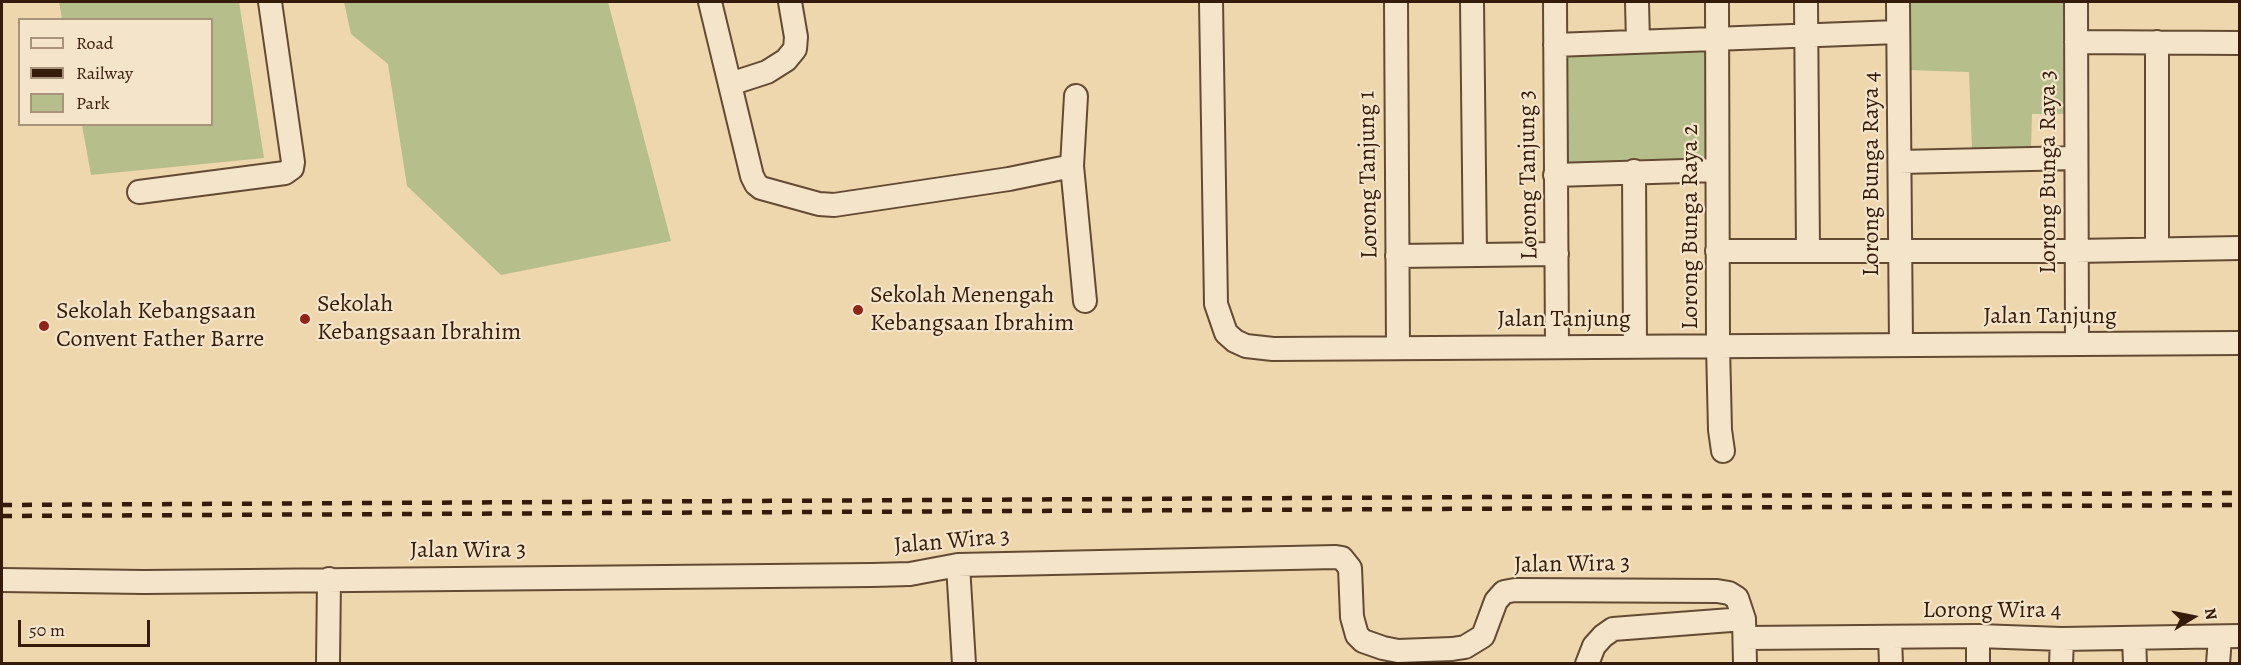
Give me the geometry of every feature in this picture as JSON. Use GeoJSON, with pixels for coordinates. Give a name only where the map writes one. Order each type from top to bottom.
{"type":"FeatureCollection","features":[{"type":"Feature","properties":{"kind":"street"},"geometry":{"type":"LineString","coordinates":[[139,192],[285,173],[292,168],[270,2]]}},
{"type":"Feature","properties":{"kind":"street"},"geometry":{"type":"LineString","coordinates":[[710,2],[752,176],[756,184],[767,191],[834,206],[1009,179],[1072,166]]}},
{"type":"Feature","properties":{"kind":"street"},"geometry":{"type":"LineString","coordinates":[[730,84],[767,72],[786,60],[795,49],[796,37],[789,2]]}},
{"type":"Feature","properties":{"kind":"street","name":"Jalan Tanjung"},"geometry":{"type":"LineString","coordinates":[[1211,2],[1216,304],[1226,333],[1235,341],[1246,346],[1398,348],[2240,344]]}},
{"type":"Feature","properties":{"kind":"street","name":"Lorong Tanjung 1"},"geometry":{"type":"LineString","coordinates":[[1395,2],[1398,348]]}},
{"type":"Feature","properties":{"kind":"street"},"geometry":{"type":"LineString","coordinates":[[1472,2],[1475,255]]}},
{"type":"Feature","properties":{"kind":"street","name":"Lorong Tanjung 3"},"geometry":{"type":"LineString","coordinates":[[1555,2],[1557,347]]}},
{"type":"Feature","properties":{"kind":"street"},"geometry":{"type":"LineString","coordinates":[[1637,2],[1638,42]]}},
{"type":"Feature","properties":{"kind":"street","name":"Lorong Bunga Raya 2"},"geometry":{"type":"LineString","coordinates":[[1717,2],[1718,346],[1720,430],[1724,451]]}},
{"type":"Feature","properties":{"kind":"street"},"geometry":{"type":"LineString","coordinates":[[1806,2],[1808,251]]}},
{"type":"Feature","properties":{"kind":"street","name":"Lorong Bunga Raya 4"},"geometry":{"type":"LineString","coordinates":[[1898,2],[1901,345]]}},
{"type":"Feature","properties":{"kind":"street","name":"Lorong Bunga Raya 3"},"geometry":{"type":"LineString","coordinates":[[2076,2],[2077,343]]}},
{"type":"Feature","properties":{"kind":"street"},"geometry":{"type":"LineString","coordinates":[[1555,45],[1898,32]]}},
{"type":"Feature","properties":{"kind":"street"},"geometry":{"type":"LineString","coordinates":[[2076,42],[2240,43]]}},
{"type":"Feature","properties":{"kind":"street"},"geometry":{"type":"LineString","coordinates":[[2157,42],[2157,249]]}},
{"type":"Feature","properties":{"kind":"street"},"geometry":{"type":"LineString","coordinates":[[1076,96],[1076,134],[1072,166],[1085,301]]}},
{"type":"Feature","properties":{"kind":"street"},"geometry":{"type":"LineString","coordinates":[[1900,162],[2075,158]]}},
{"type":"Feature","properties":{"kind":"street"},"geometry":{"type":"LineString","coordinates":[[1555,175],[1717,170]]}},
{"type":"Feature","properties":{"kind":"street"},"geometry":{"type":"LineString","coordinates":[[1634,171],[1635,346]]}},
{"type":"Feature","properties":{"kind":"street"},"geometry":{"type":"LineString","coordinates":[[1717,251],[2076,251],[2240,248]]}},
{"type":"Feature","properties":{"kind":"street"},"geometry":{"type":"LineString","coordinates":[[1397,256],[1557,254]]}},
{"type":"Feature","properties":{"kind":"street","name":"Jalan Wira 3"},"geometry":{"type":"LineString","coordinates":[[2,580],[144,582],[872,575],[910,574],[958,565],[1342,558],[1350,568],[1352,617],[1357,635],[1372,645],[1398,651],[1452,649],[1475,642],[1482,636],[1496,601],[1504,592],[1515,590],[1717,591],[1729,593],[1737,598],[1744,629],[1745,663]]}},
{"type":"Feature","properties":{"kind":"street"},"geometry":{"type":"LineString","coordinates":[[958,565],[964,663]]}},
{"type":"Feature","properties":{"kind":"street"},"geometry":{"type":"LineString","coordinates":[[328,663],[329,579]]}},
{"type":"Feature","properties":{"kind":"street","name":"Lorong Wira 4"},"geometry":{"type":"LineString","coordinates":[[1587,663],[1594,646],[1613,629],[1744,629],[1890,638],[2230,637]]}},
{"type":"Feature","properties":{"kind":"street"},"geometry":{"type":"LineString","coordinates":[[1978,636],[1978,663]]}},
{"type":"Feature","properties":{"kind":"street"},"geometry":{"type":"LineString","coordinates":[[2218,663],[2230,637]]}},
{"type":"Feature","properties":{"kind":"street"},"geometry":{"type":"LineString","coordinates":[[1890,638],[1891,663]]}},
{"type":"Feature","properties":{"kind":"street"},"geometry":{"type":"LineString","coordinates":[[2134,638],[2135,663]]}},
{"type":"Feature","properties":{"kind":"street"},"geometry":{"type":"LineString","coordinates":[[2061,663],[2062,639]]}},
{"type":"Feature","properties":{"kind":"green space"},"geometry":{"type":"Polygon","coordinates":[[[59,2],[239,2],[264,158],[91,175],[82,126],[213,126],[213,18],[62,18],[59,2]]]}},
{"type":"Feature","properties":{"kind":"green space"},"geometry":{"type":"Polygon","coordinates":[[[344,2],[608,2],[671,241],[501,275],[407,186],[388,64],[351,34],[344,2]]]}},
{"type":"Feature","properties":{"kind":"green space"},"geometry":{"type":"Polygon","coordinates":[[[1906,2],[2063,2],[2064,114],[2032,114],[2031,148],[1972,149],[1969,72],[1907,70],[1906,2]]]}},
{"type":"Feature","properties":{"kind":"green space"},"geometry":{"type":"Polygon","coordinates":[[[1709,48],[1709,163],[1566,169],[1565,51],[1709,48]]]}},
{"type":"Feature","properties":{"kind":"railway"},"geometry":{"type":"LineString","coordinates":[[2,505],[2240,493]]}},
{"type":"Feature","properties":{"kind":"railway"},"geometry":{"type":"LineString","coordinates":[[2,516],[2240,505]]}},
{"type":"Feature","properties":{"kind":"place","name":"Sekolah Menengah Kebangsaan Ibrahim"},"geometry":{"type":"Point","coordinates":[858,310]}},
{"type":"Feature","properties":{"kind":"place","name":"Sekolah Kebangsaan Ibrahim"},"geometry":{"type":"Point","coordinates":[305,319]}},
{"type":"Feature","properties":{"kind":"place","name":"Sekolah Kebangsaan Convent Father Barre"},"geometry":{"type":"Point","coordinates":[44,326]}}]}
